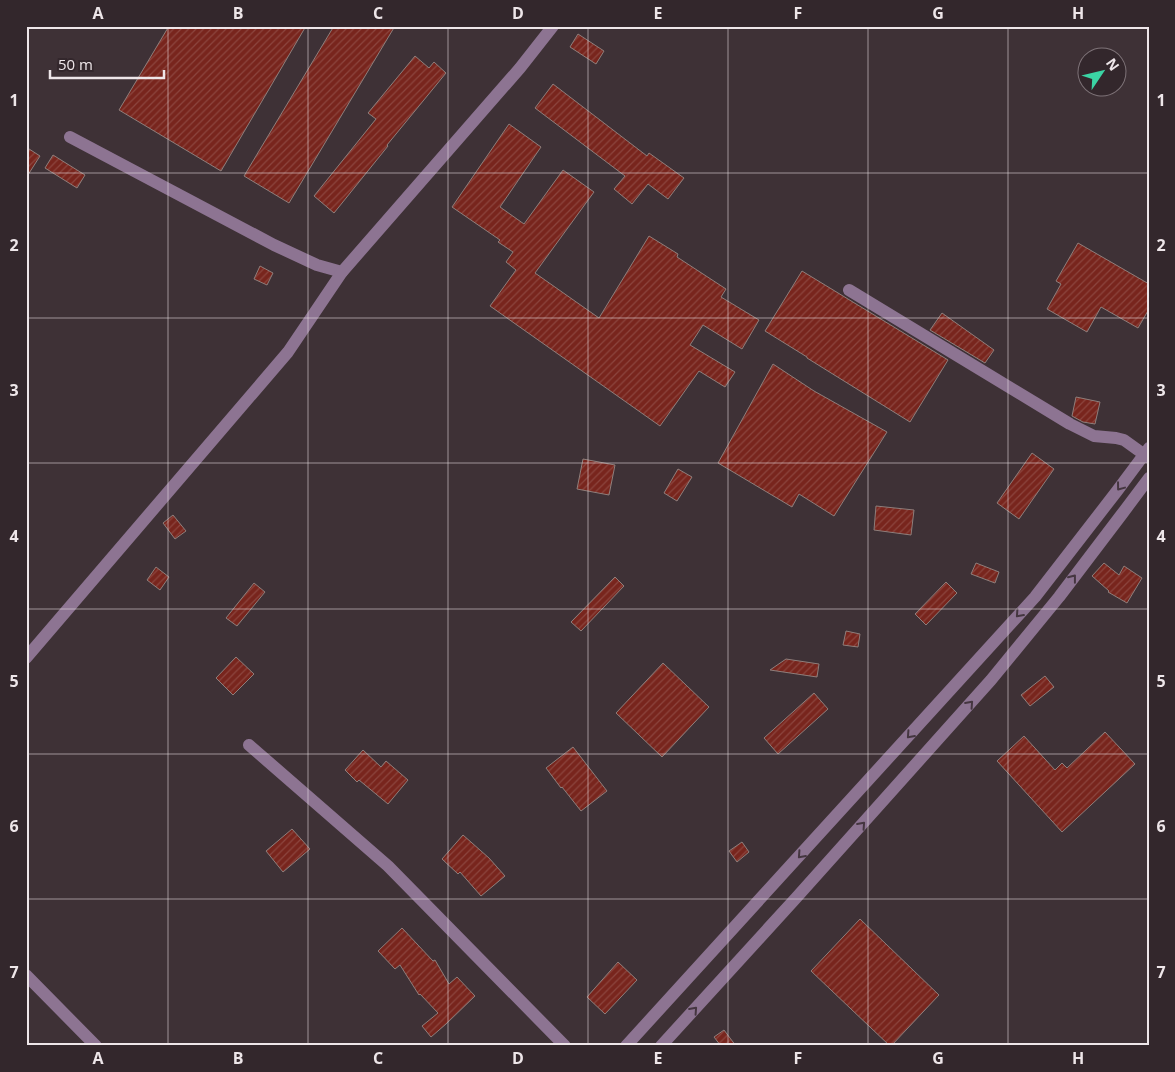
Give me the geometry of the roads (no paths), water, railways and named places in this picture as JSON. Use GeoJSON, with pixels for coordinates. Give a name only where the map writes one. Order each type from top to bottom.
{"type":"FeatureCollection","features":[{"type":"Feature","properties":{"kind":"street"},"geometry":{"type":"LineString","coordinates":[[26,658],[288,352],[342,272],[520,68],[553,26]]}},
{"type":"Feature","properties":{"kind":"street"},"geometry":{"type":"LineString","coordinates":[[70,137],[274,245],[317,265],[342,272]]}},
{"type":"Feature","properties":{"kind":"street"},"geometry":{"type":"LineString","coordinates":[[633,1044],[1035,597],[1147,453],[1124,440],[1094,436],[1070,424],[849,290]]}},
{"type":"Feature","properties":{"kind":"street"},"geometry":{"type":"LineString","coordinates":[[661,1046],[991,680],[1059,596],[1149,478]]}},
{"type":"Feature","properties":{"kind":"street"},"geometry":{"type":"LineString","coordinates":[[249,745],[388,866],[566,1046]]}},
{"type":"Feature","properties":{"kind":"street"},"geometry":{"type":"LineString","coordinates":[[26,975],[96,1046]]}}]}
